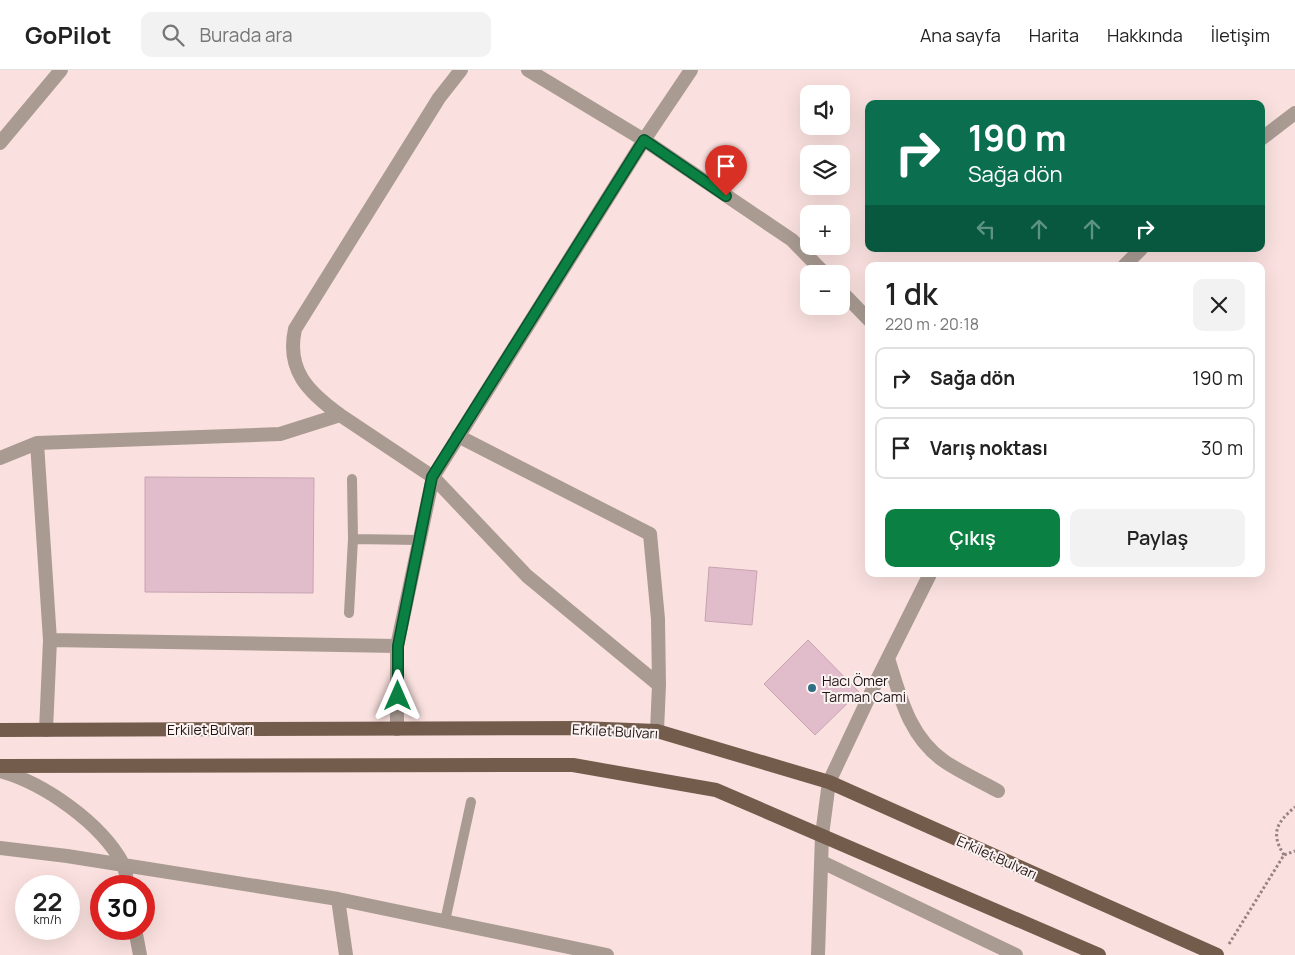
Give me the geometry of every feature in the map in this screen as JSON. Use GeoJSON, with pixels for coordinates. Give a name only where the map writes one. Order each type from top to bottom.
{"type":"FeatureCollection","features":[{"type":"Feature","properties":{"kind":"main road","name":"Erkilet Bulvarı"},"geometry":{"type":"LineString","coordinates":[[0,730],[580,728],[657,731],[830,782],[1222,951]]}},
{"type":"Feature","properties":{"kind":"main road"},"geometry":{"type":"LineString","coordinates":[[0,766],[573,765],[716,790],[1099,955]]}},
{"type":"Feature","properties":{"kind":"street"},"geometry":{"type":"LineString","coordinates":[[0,143],[61,70]]}},
{"type":"Feature","properties":{"kind":"street"},"geometry":{"type":"LineString","coordinates":[[462,70],[439,98],[295,329],[292,352],[298,371],[313,393],[340,415],[432,477],[527,576],[659,685]]}},
{"type":"Feature","properties":{"kind":"street"},"geometry":{"type":"LineString","coordinates":[[528,70],[644,140],[792,240],[816,265]]}},
{"type":"Feature","properties":{"kind":"street"},"geometry":{"type":"LineString","coordinates":[[397,729],[398,646],[432,477],[644,140],[691,70]]}},
{"type":"Feature","properties":{"kind":"street"},"geometry":{"type":"LineString","coordinates":[[1265,136],[1295,114]]}},
{"type":"Feature","properties":{"kind":"street"},"geometry":{"type":"LineString","coordinates":[[1128,262],[1138,252]]}},
{"type":"Feature","properties":{"kind":"street"},"geometry":{"type":"LineString","coordinates":[[850,300],[865,316]]}},
{"type":"Feature","properties":{"kind":"street"},"geometry":{"type":"LineString","coordinates":[[0,458],[37,443],[280,434],[340,415]]}},
{"type":"Feature","properties":{"kind":"street"},"geometry":{"type":"LineString","coordinates":[[458,436],[650,534],[658,618],[659,685],[657,731]]}},
{"type":"Feature","properties":{"kind":"street"},"geometry":{"type":"LineString","coordinates":[[37,443],[50,640],[46,730]]}},
{"type":"Feature","properties":{"kind":"street"},"geometry":{"type":"LineString","coordinates":[[818,955],[822,835],[830,782],[928,577]]}},
{"type":"Feature","properties":{"kind":"street"},"geometry":{"type":"LineString","coordinates":[[50,640],[398,646]]}},
{"type":"Feature","properties":{"kind":"street"},"geometry":{"type":"LineString","coordinates":[[888,658],[904,709],[921,740],[944,761],[998,791]]}},
{"type":"Feature","properties":{"kind":"street"},"geometry":{"type":"LineString","coordinates":[[0,771],[23,779],[62,801],[96,830],[124,865],[126,875]]}},
{"type":"Feature","properties":{"kind":"street"},"geometry":{"type":"LineString","coordinates":[[0,848],[67,856],[338,899],[607,955]]}},
{"type":"Feature","properties":{"kind":"street"},"geometry":{"type":"LineString","coordinates":[[822,862],[1016,955]]}},
{"type":"Feature","properties":{"kind":"street"},"geometry":{"type":"LineString","coordinates":[[338,899],[346,955]]}},
{"type":"Feature","properties":{"kind":"street"},"geometry":{"type":"LineString","coordinates":[[137,940],[140,955]]}},
{"type":"Feature","properties":{"kind":"lane"},"geometry":{"type":"LineString","coordinates":[[349,613],[353,540],[352,479]]}},
{"type":"Feature","properties":{"kind":"lane"},"geometry":{"type":"LineString","coordinates":[[353,540],[419,540]]}},
{"type":"Feature","properties":{"kind":"lane"},"geometry":{"type":"LineString","coordinates":[[445,921],[471,802]]}},
{"type":"Feature","properties":{"kind":"path"},"geometry":{"type":"LineString","coordinates":[[1284,856],[1278,843],[1278,827],[1281,819],[1295,807]]}},
{"type":"Feature","properties":{"kind":"path"},"geometry":{"type":"LineString","coordinates":[[1222,951],[1284,856],[1295,851]]}},
{"type":"Feature","properties":{"kind":"building"},"geometry":{"type":"Polygon","coordinates":[[[145,477],[314,478],[313,593],[145,592],[145,477]]]}},
{"type":"Feature","properties":{"kind":"building"},"geometry":{"type":"Polygon","coordinates":[[[709,567],[757,571],[752,625],[705,621],[709,567]]]}},
{"type":"Feature","properties":{"kind":"building","name":"Hacı Ömer Tarman Cami"},"geometry":{"type":"Polygon","coordinates":[[[808,640],[859,692],[815,735],[764,684],[808,640]]]}},
{"type":"Feature","properties":{"kind":"place","name":"Hacı Ömer Tarman Cami"},"geometry":{"type":"Point","coordinates":[812,688]}},
{"type":"Feature","properties":{"kind":"route"},"geometry":{"type":"LineString","coordinates":[[398,696],[398,646],[432,477],[644,140],[726,196]]}}]}
